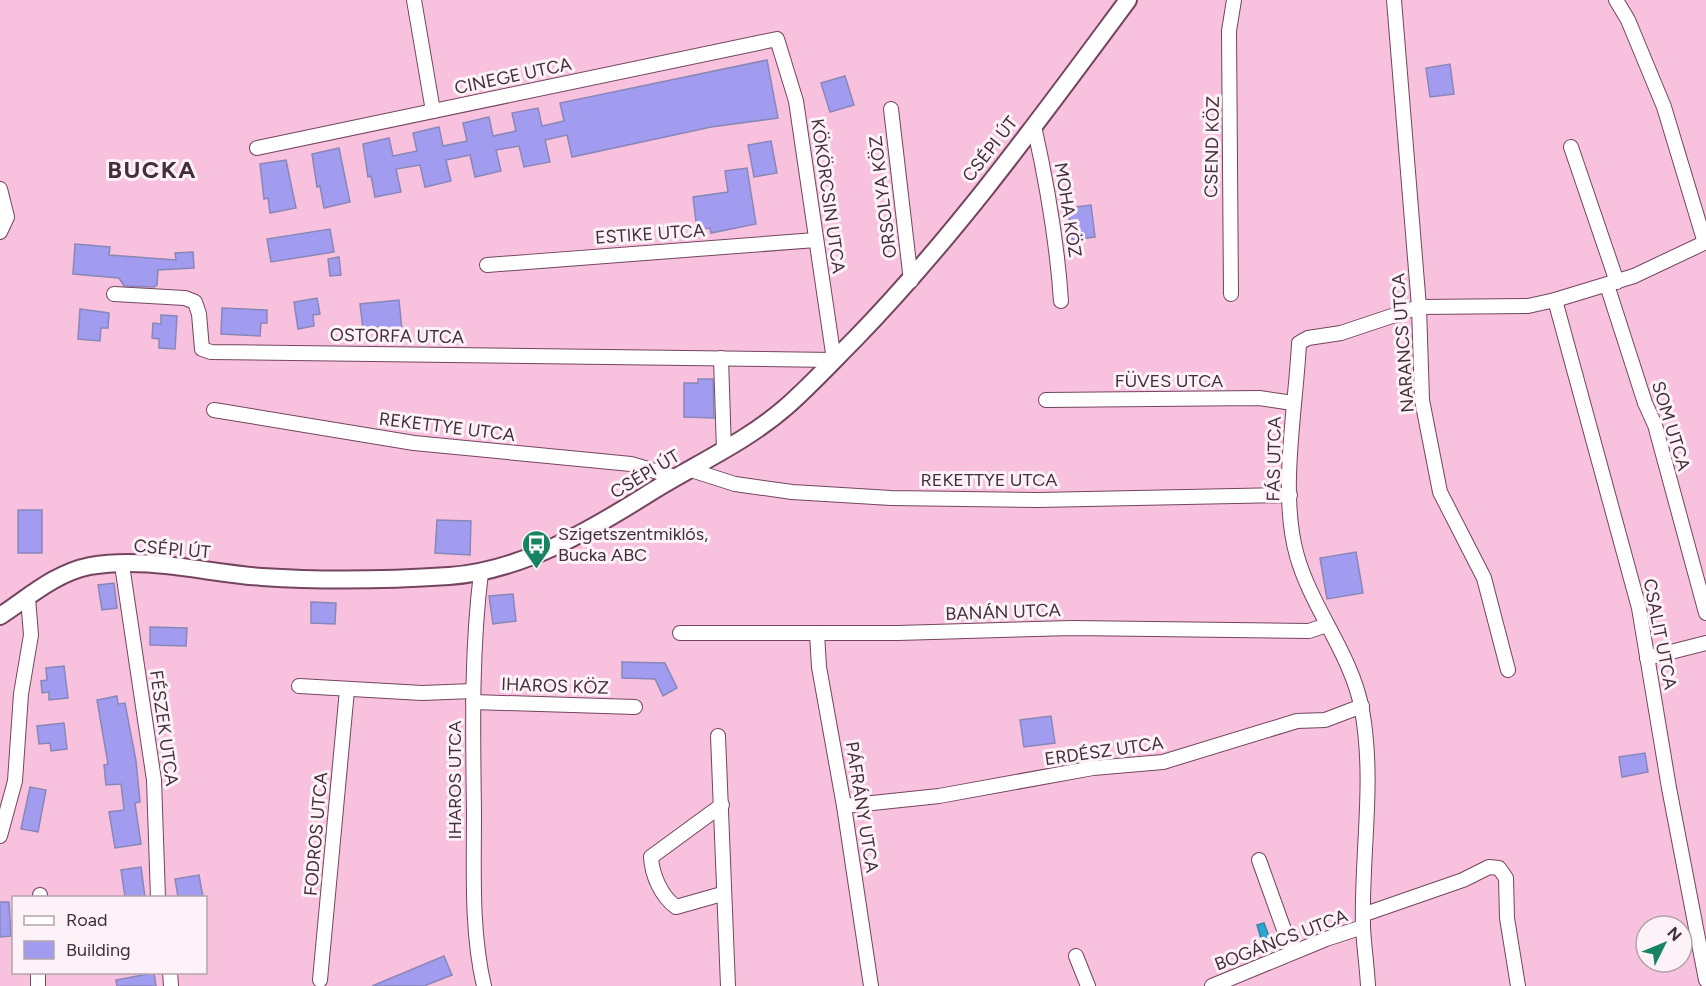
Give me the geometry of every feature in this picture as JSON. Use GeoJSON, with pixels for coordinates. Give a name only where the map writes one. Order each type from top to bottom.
{"type":"FeatureCollection","features":[{"type":"Feature","properties":{"kind":"street"},"geometry":{"type":"LineString","coordinates":[[414,0],[433,111]]}},
{"type":"Feature","properties":{"kind":"street","name":"CSÉPI ÚT"},"geometry":{"type":"LineString","coordinates":[[1,613],[28,598],[42,585],[64,574],[92,566],[138,563],[263,577],[388,578],[481,573],[525,559],[614,515],[675,477],[724,451],[784,409],[834,360],[911,281],[1034,126],[1128,0]]}},
{"type":"Feature","properties":{"kind":"street","name":"CSEND KÖZ"},"geometry":{"type":"LineString","coordinates":[[1231,294],[1229,31],[1234,0]]}},
{"type":"Feature","properties":{"kind":"street","name":"NARANCS UTCA"},"geometry":{"type":"LineString","coordinates":[[1394,0],[1419,307],[1422,400],[1440,492],[1484,578],[1508,670]]}},
{"type":"Feature","properties":{"kind":"street"},"geometry":{"type":"LineString","coordinates":[[1616,0],[1628,20],[1664,107],[1706,242]]}},
{"type":"Feature","properties":{"kind":"street","name":"CINEGE UTCA"},"geometry":{"type":"LineString","coordinates":[[257,148],[777,39]]}},
{"type":"Feature","properties":{"kind":"street","name":"KÖKÖRCSIN UTCA"},"geometry":{"type":"LineString","coordinates":[[777,39],[796,101],[834,360]]}},
{"type":"Feature","properties":{"kind":"street","name":"ORSOLYA KÖZ"},"geometry":{"type":"LineString","coordinates":[[891,110],[911,281]]}},
{"type":"Feature","properties":{"kind":"street","name":"MOHA KÖZ"},"geometry":{"type":"LineString","coordinates":[[1034,126],[1052,213],[1061,301]]}},
{"type":"Feature","properties":{"kind":"street","name":"SOM UTCA"},"geometry":{"type":"LineString","coordinates":[[1571,147],[1645,403],[1655,425],[1706,613]]}},
{"type":"Feature","properties":{"kind":"street"},"geometry":{"type":"LineString","coordinates":[[0,189],[7,217],[0,232]]}},
{"type":"Feature","properties":{"kind":"street","name":"ESTIKE UTCA"},"geometry":{"type":"LineString","coordinates":[[487,265],[816,240]]}},
{"type":"Feature","properties":{"kind":"street","name":"FÁS UTCA"},"geometry":{"type":"LineString","coordinates":[[1368,986],[1364,921],[1369,748],[1362,706],[1352,675],[1296,554],[1290,495],[1293,403],[1297,387],[1299,343],[1308,338],[1341,333],[1419,307],[1528,306],[1555,300],[1612,284],[1706,242]]}},
{"type":"Feature","properties":{"kind":"street","name":"OSTORFA UTCA"},"geometry":{"type":"LineString","coordinates":[[114,294],[185,298],[195,302],[199,314],[202,349],[212,352],[834,360]]}},
{"type":"Feature","properties":{"kind":"street","name":"CSALIT UTCA"},"geometry":{"type":"LineString","coordinates":[[1555,300],[1639,608],[1706,980]]}},
{"type":"Feature","properties":{"kind":"street"},"geometry":{"type":"LineString","coordinates":[[721,358],[724,451]]}},
{"type":"Feature","properties":{"kind":"street","name":"FÜVES UTCA"},"geometry":{"type":"LineString","coordinates":[[1046,400],[1259,398],[1293,403]]}},
{"type":"Feature","properties":{"kind":"street","name":"REKETTYE UTCA"},"geometry":{"type":"LineString","coordinates":[[214,410],[414,443],[631,464],[675,477]]}},
{"type":"Feature","properties":{"kind":"street","name":"REKETTYE UTCA"},"geometry":{"type":"LineString","coordinates":[[691,470],[735,484],[792,492],[891,498],[1038,500],[1290,495]]}},
{"type":"Feature","properties":{"kind":"street","name":"FÉSZEK UTCA"},"geometry":{"type":"LineString","coordinates":[[122,565],[154,780],[158,896]]}},
{"type":"Feature","properties":{"kind":"street","name":"IHAROS UTCA"},"geometry":{"type":"LineString","coordinates":[[481,573],[474,632],[474,889],[484,986]]}},
{"type":"Feature","properties":{"kind":"street"},"geometry":{"type":"LineString","coordinates":[[0,836],[15,781],[21,694],[31,635],[28,598]]}},
{"type":"Feature","properties":{"kind":"street","name":"BANÁN UTCA"},"geometry":{"type":"LineString","coordinates":[[680,633],[1072,628],[1309,631],[1327,624]]}},
{"type":"Feature","properties":{"kind":"street","name":"PÁFRÁNY UTCA"},"geometry":{"type":"LineString","coordinates":[[817,633],[819,667],[844,806],[871,986]]}},
{"type":"Feature","properties":{"kind":"street"},"geometry":{"type":"LineString","coordinates":[[1647,658],[1706,643]]}},
{"type":"Feature","properties":{"kind":"street"},"geometry":{"type":"LineString","coordinates":[[298,686],[473,696]]}},
{"type":"Feature","properties":{"kind":"street","name":"FODROS UTCA"},"geometry":{"type":"LineString","coordinates":[[320,980],[347,690]]}},
{"type":"Feature","properties":{"kind":"street","name":"IHAROS KÖZ"},"geometry":{"type":"LineString","coordinates":[[473,696],[635,707]]}},
{"type":"Feature","properties":{"kind":"street","name":"ERDÉSZ UTCA"},"geometry":{"type":"LineString","coordinates":[[844,806],[939,796],[1093,768],[1163,762],[1297,721],[1325,720],[1362,706]]}},
{"type":"Feature","properties":{"kind":"street"},"geometry":{"type":"LineString","coordinates":[[718,736],[722,805],[722,894],[728,986]]}},
{"type":"Feature","properties":{"kind":"street"},"geometry":{"type":"LineString","coordinates":[[722,805],[651,856],[651,867],[665,899],[676,907],[722,894]]}},
{"type":"Feature","properties":{"kind":"street"},"geometry":{"type":"LineString","coordinates":[[1259,860],[1292,952]]}},
{"type":"Feature","properties":{"kind":"street","name":"BOGÁNCS UTCA"},"geometry":{"type":"LineString","coordinates":[[1212,986],[1489,867],[1499,868],[1506,878],[1507,918],[1518,986]]}},
{"type":"Feature","properties":{"kind":"street"},"geometry":{"type":"LineString","coordinates":[[1076,956],[1088,986]]}},
{"type":"Feature","properties":{"kind":"water"},"geometry":{"type":"Polygon","coordinates":[[[1264,923],[1271,942],[1263,945],[1257,925],[1264,923]]]}},
{"type":"Feature","properties":{"kind":"building"},"geometry":{"type":"Polygon","coordinates":[[[767,60],[778,118],[711,127],[572,157],[567,135],[545,140],[550,162],[524,167],[519,146],[496,150],[501,171],[475,177],[470,155],[446,160],[451,181],[425,187],[420,165],[396,169],[401,192],[375,197],[371,176],[368,177],[363,144],[389,138],[393,156],[417,151],[413,133],[439,127],[443,146],[467,141],[463,123],[489,117],[493,136],[516,131],[512,113],[538,108],[542,126],[564,121],[560,103],[767,60]]]}},
{"type":"Feature","properties":{"kind":"building"},"geometry":{"type":"Polygon","coordinates":[[[1450,64],[1454,94],[1430,97],[1426,68],[1450,64]]]}},
{"type":"Feature","properties":{"kind":"building"},"geometry":{"type":"Polygon","coordinates":[[[845,76],[854,105],[830,112],[821,83],[845,76]]]}},
{"type":"Feature","properties":{"kind":"building"},"geometry":{"type":"Polygon","coordinates":[[[771,141],[777,173],[754,177],[748,145],[771,141]]]}},
{"type":"Feature","properties":{"kind":"building"},"geometry":{"type":"Polygon","coordinates":[[[339,148],[350,202],[324,208],[320,186],[317,187],[312,154],[339,148]]]}},
{"type":"Feature","properties":{"kind":"building"},"geometry":{"type":"Polygon","coordinates":[[[286,160],[296,208],[270,213],[268,198],[264,199],[260,164],[286,160]]]}},
{"type":"Feature","properties":{"kind":"building"},"geometry":{"type":"Polygon","coordinates":[[[747,168],[756,224],[711,233],[710,228],[697,230],[693,197],[728,192],[725,171],[747,168]]]}},
{"type":"Feature","properties":{"kind":"building"},"geometry":{"type":"Polygon","coordinates":[[[1091,205],[1095,237],[1072,240],[1068,208],[1091,205]]]}},
{"type":"Feature","properties":{"kind":"building"},"geometry":{"type":"Polygon","coordinates":[[[330,229],[334,252],[271,262],[267,239],[330,229]]]}},
{"type":"Feature","properties":{"kind":"building"},"geometry":{"type":"Polygon","coordinates":[[[75,244],[110,247],[109,255],[176,260],[175,253],[193,252],[194,268],[158,270],[157,285],[154,287],[124,286],[119,278],[73,274],[75,244]]]}},
{"type":"Feature","properties":{"kind":"building"},"geometry":{"type":"Polygon","coordinates":[[[339,257],[341,275],[330,276],[328,259],[339,257]]]}},
{"type":"Feature","properties":{"kind":"building"},"geometry":{"type":"Polygon","coordinates":[[[317,298],[320,314],[313,315],[314,326],[298,329],[294,302],[317,298]]]}},
{"type":"Feature","properties":{"kind":"building"},"geometry":{"type":"Polygon","coordinates":[[[399,300],[402,330],[380,332],[380,327],[363,329],[360,304],[399,300]]]}},
{"type":"Feature","properties":{"kind":"building"},"geometry":{"type":"Polygon","coordinates":[[[222,308],[267,310],[267,323],[261,323],[260,336],[221,334],[222,308]]]}},
{"type":"Feature","properties":{"kind":"building"},"geometry":{"type":"Polygon","coordinates":[[[80,309],[109,313],[108,328],[101,328],[100,341],[78,339],[80,309]]]}},
{"type":"Feature","properties":{"kind":"building"},"geometry":{"type":"Polygon","coordinates":[[[161,315],[177,316],[175,349],[159,348],[159,339],[152,338],[153,323],[161,324],[161,315]]]}},
{"type":"Feature","properties":{"kind":"building"},"geometry":{"type":"Polygon","coordinates":[[[698,379],[713,379],[714,418],[684,417],[684,383],[698,383],[698,379]]]}},
{"type":"Feature","properties":{"kind":"building"},"geometry":{"type":"Polygon","coordinates":[[[18,510],[42,510],[42,553],[18,553],[18,510]]]}},
{"type":"Feature","properties":{"kind":"building"},"geometry":{"type":"Polygon","coordinates":[[[437,520],[471,521],[470,555],[435,553],[437,520]]]}},
{"type":"Feature","properties":{"kind":"building"},"geometry":{"type":"Polygon","coordinates":[[[1356,552],[1363,593],[1327,599],[1320,558],[1356,552]]]}},
{"type":"Feature","properties":{"kind":"building"},"geometry":{"type":"Polygon","coordinates":[[[114,583],[117,608],[102,610],[98,585],[114,583]]]}},
{"type":"Feature","properties":{"kind":"building"},"geometry":{"type":"Polygon","coordinates":[[[513,594],[516,621],[493,624],[489,596],[513,594]]]}},
{"type":"Feature","properties":{"kind":"building"},"geometry":{"type":"Polygon","coordinates":[[[311,602],[336,603],[335,624],[311,623],[311,602]]]}},
{"type":"Feature","properties":{"kind":"building"},"geometry":{"type":"Polygon","coordinates":[[[150,627],[187,628],[186,646],[150,645],[150,627]]]}},
{"type":"Feature","properties":{"kind":"building"},"geometry":{"type":"Polygon","coordinates":[[[622,662],[665,663],[677,688],[663,696],[655,679],[622,678],[622,662]]]}},
{"type":"Feature","properties":{"kind":"building"},"geometry":{"type":"Polygon","coordinates":[[[64,666],[68,698],[49,700],[49,692],[42,693],[41,681],[47,680],[46,668],[64,666]]]}},
{"type":"Feature","properties":{"kind":"building"},"geometry":{"type":"Polygon","coordinates":[[[117,696],[118,704],[125,703],[136,761],[140,802],[135,803],[141,844],[115,848],[109,812],[124,810],[121,784],[106,785],[104,765],[108,764],[97,700],[117,696]]]}},
{"type":"Feature","properties":{"kind":"building"},"geometry":{"type":"Polygon","coordinates":[[[1051,716],[1055,743],[1024,747],[1020,720],[1051,716]]]}},
{"type":"Feature","properties":{"kind":"building"},"geometry":{"type":"Polygon","coordinates":[[[64,723],[67,749],[51,751],[50,743],[39,744],[37,726],[64,723]]]}},
{"type":"Feature","properties":{"kind":"building"},"geometry":{"type":"Polygon","coordinates":[[[1645,753],[1648,772],[1622,777],[1619,757],[1645,753]]]}},
{"type":"Feature","properties":{"kind":"building"},"geometry":{"type":"Polygon","coordinates":[[[30,787],[46,790],[38,832],[21,829],[30,787]]]}},
{"type":"Feature","properties":{"kind":"building"},"geometry":{"type":"Polygon","coordinates":[[[141,867],[145,896],[125,896],[121,870],[141,867]]]}},
{"type":"Feature","properties":{"kind":"building"},"geometry":{"type":"Polygon","coordinates":[[[199,875],[203,896],[178,896],[175,879],[199,875]]]}},
{"type":"Feature","properties":{"kind":"building"},"geometry":{"type":"Polygon","coordinates":[[[0,902],[9,902],[11,936],[0,937],[0,902]]]}},
{"type":"Feature","properties":{"kind":"building"},"geometry":{"type":"Polygon","coordinates":[[[444,956],[452,975],[424,986],[372,986],[444,956]]]}},
{"type":"Feature","properties":{"kind":"building"},"geometry":{"type":"Polygon","coordinates":[[[154,974],[156,986],[117,986],[116,980],[154,974]]]}},
{"type":"Feature","properties":{"kind":"place","name":"Szigetszentmiklós, Bucka ABC"},"geometry":{"type":"Point","coordinates":[537,570]}},
{"type":"Feature","properties":{"kind":"district","name":"BUCKA"},"geometry":{"type":"Point","coordinates":[152,170]}}]}
